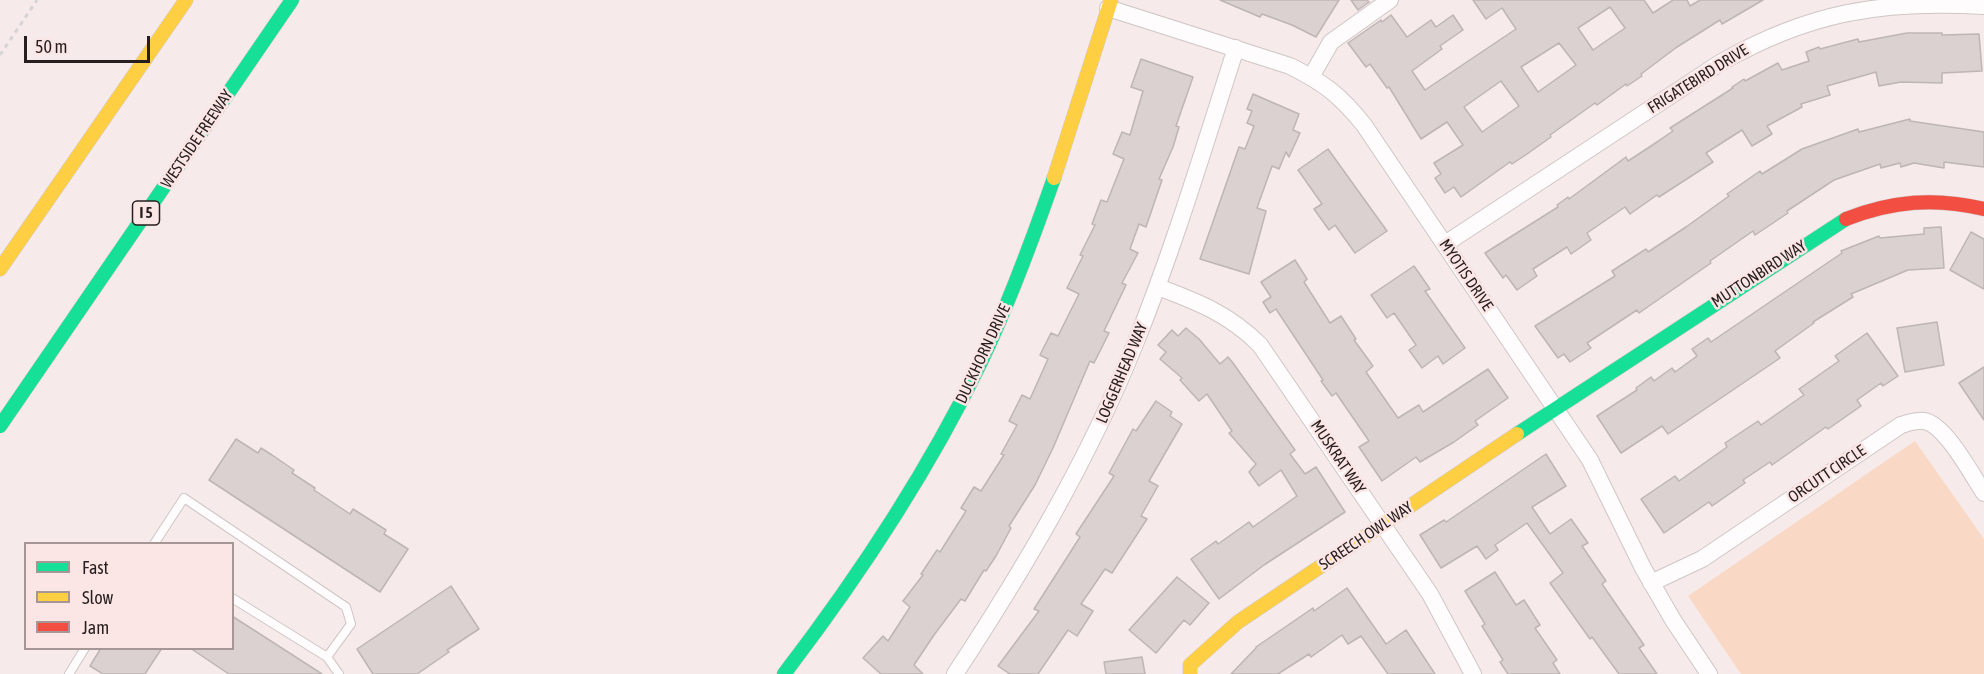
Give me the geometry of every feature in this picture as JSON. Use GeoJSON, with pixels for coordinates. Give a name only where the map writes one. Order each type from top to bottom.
{"type":"FeatureCollection","features":[{"type":"Feature","properties":{"kind":"main road"},"geometry":{"type":"LineString","coordinates":[[0,269],[186,0]]}},
{"type":"Feature","properties":{"kind":"main road","name":"WESTSIDE FREEWAY"},"geometry":{"type":"LineString","coordinates":[[0,426],[292,0]]}},
{"type":"Feature","properties":{"kind":"main road","name":"DUCKHORN DRIVE"},"geometry":{"type":"LineString","coordinates":[[784,674],[869,559],[918,480],[976,371],[1029,247],[1109,4]]}},
{"type":"Feature","properties":{"kind":"main road","name":"MUTTONBIRD WAY"},"geometry":{"type":"LineString","coordinates":[[1556,408],[1839,222],[1898,202],[1933,201],[1966,204],[1984,209]]}},
{"type":"Feature","properties":{"kind":"main road","name":"SCREECH OWL WAY"},"geometry":{"type":"LineString","coordinates":[[1190,674],[1190,665],[1238,622],[1556,408]]}},
{"type":"Feature","properties":{"kind":"street"},"geometry":{"type":"LineString","coordinates":[[1311,76],[1331,42],[1390,0]]}},
{"type":"Feature","properties":{"kind":"street","name":"FRIGATEBIRD DRIVE"},"geometry":{"type":"LineString","coordinates":[[1445,244],[1719,63],[1789,28],[1849,11],[1900,4],[1942,1],[1984,6]]}},
{"type":"Feature","properties":{"kind":"street","name":"MYOTIS DRIVE"},"geometry":{"type":"LineString","coordinates":[[1109,4],[1290,66],[1311,76],[1346,103],[1364,125],[1590,460],[1651,583],[1709,674]]}},
{"type":"Feature","properties":{"kind":"street","name":"LOGGERHEAD WAY"},"geometry":{"type":"LineString","coordinates":[[955,674],[1019,575],[1095,434],[1158,287],[1236,48]]}},
{"type":"Feature","properties":{"kind":"street","name":"MUSKRAT WAY"},"geometry":{"type":"LineString","coordinates":[[1158,287],[1223,314],[1247,331],[1260,345],[1430,594],[1473,674]]}},
{"type":"Feature","properties":{"kind":"street","name":"ORCUTT CIRCLE"},"geometry":{"type":"LineString","coordinates":[[1651,583],[1702,559],[1901,425],[1911,422],[1926,421],[1936,427],[1948,439],[1984,493]]}},
{"type":"Feature","properties":{"kind":"lane"},"geometry":{"type":"LineString","coordinates":[[155,542],[184,498],[346,607],[351,624],[327,657]]}},
{"type":"Feature","properties":{"kind":"lane"},"geometry":{"type":"LineString","coordinates":[[234,599],[327,657],[339,674]]}},
{"type":"Feature","properties":{"kind":"lane"},"geometry":{"type":"LineString","coordinates":[[69,674],[84,650]]}},
{"type":"Feature","properties":{"kind":"path"},"geometry":{"type":"LineString","coordinates":[[0,56],[37,0]]}},
{"type":"Feature","properties":{"kind":"shaded area"},"geometry":{"type":"Polygon","coordinates":[[[1915,441],[1984,539],[1984,674],[1741,674],[1688,596],[1915,441]]]}},
{"type":"Feature","properties":{"kind":"building"},"geometry":{"type":"Polygon","coordinates":[[[1220,0],[1339,0],[1316,37],[1292,25],[1262,14],[1260,17],[1220,0]]]}},
{"type":"Feature","properties":{"kind":"building"},"geometry":{"type":"Polygon","coordinates":[[[1351,0],[1367,0],[1369,2],[1358,10],[1351,0]]]}},
{"type":"Feature","properties":{"kind":"building"},"geometry":{"type":"Polygon","coordinates":[[[1473,0],[1644,0],[1653,13],[1673,0],[1687,0],[1690,6],[1700,0],[1763,0],[1722,24],[1720,20],[1677,47],[1641,74],[1642,76],[1627,86],[1626,84],[1597,105],[1595,103],[1527,154],[1512,164],[1510,162],[1461,197],[1454,187],[1445,193],[1435,178],[1441,174],[1434,163],[1463,145],[1447,122],[1421,139],[1389,87],[1387,88],[1370,64],[1366,67],[1348,43],[1391,15],[1407,37],[1431,20],[1436,27],[1453,15],[1463,30],[1440,46],[1442,49],[1412,71],[1425,90],[1516,29],[1502,8],[1486,19],[1473,0]],[[1610,7],[1578,28],[1593,50],[1625,28],[1610,7]],[[1559,43],[1521,67],[1538,92],[1576,65],[1559,43]],[[1501,81],[1464,107],[1482,132],[1519,106],[1501,81]]]}},
{"type":"Feature","properties":{"kind":"building"},"geometry":{"type":"Polygon","coordinates":[[[1907,33],[1979,34],[1982,71],[1942,73],[1942,83],[1901,82],[1879,86],[1876,72],[1827,86],[1830,95],[1801,104],[1802,107],[1767,126],[1772,134],[1752,146],[1742,130],[1706,153],[1713,162],[1630,214],[1625,207],[1587,233],[1591,240],[1571,254],[1567,247],[1533,269],[1537,276],[1517,290],[1506,275],[1503,278],[1485,253],[1558,207],[1557,205],[1568,197],[1569,199],[1626,157],[1628,161],[1651,146],[1673,131],[1670,128],[1744,79],[1745,81],[1778,63],[1782,70],[1809,61],[1806,52],[1819,47],[1820,49],[1858,39],[1859,42],[1907,33]]]}},
{"type":"Feature","properties":{"kind":"building"},"geometry":{"type":"Polygon","coordinates":[[[1141,59],[1193,77],[1176,126],[1179,127],[1173,147],[1159,179],[1162,180],[1146,227],[1139,224],[1130,249],[1138,253],[1122,283],[1126,285],[1104,331],[1109,333],[1094,363],[1090,361],[1053,448],[1035,485],[1009,526],[1011,528],[996,556],[986,571],[984,570],[965,601],[961,599],[914,665],[923,674],[881,674],[863,658],[883,636],[888,641],[910,607],[903,601],[923,575],[921,574],[937,550],[940,552],[966,511],[961,508],[974,487],[981,491],[1004,455],[1001,454],[1017,425],[1009,421],[1022,395],[1030,399],[1048,359],[1040,355],[1051,333],[1058,336],[1079,294],[1067,288],[1095,225],[1092,224],[1101,200],[1107,202],[1124,159],[1113,154],[1122,132],[1130,135],[1143,91],[1131,87],[1141,59]]]}},
{"type":"Feature","properties":{"kind":"building"},"geometry":{"type":"Polygon","coordinates":[[[1253,94],[1299,114],[1293,130],[1300,133],[1289,157],[1286,152],[1279,169],[1272,166],[1257,208],[1266,211],[1249,274],[1200,259],[1239,147],[1245,149],[1254,126],[1247,123],[1252,111],[1247,109],[1253,94]]]}},
{"type":"Feature","properties":{"kind":"building"},"geometry":{"type":"Polygon","coordinates":[[[1910,119],[1910,121],[1984,132],[1984,167],[1944,162],[1944,168],[1914,163],[1901,167],[1900,163],[1881,168],[1880,164],[1834,180],[1755,235],[1753,231],[1639,313],[1637,310],[1587,343],[1591,348],[1570,362],[1564,354],[1558,358],[1535,326],[1615,276],[1612,271],[1646,249],[1648,252],[1686,227],[1760,171],[1762,174],[1802,149],[1858,129],[1859,132],[1910,119]]]}},
{"type":"Feature","properties":{"kind":"building"},"geometry":{"type":"Polygon","coordinates":[[[1328,149],[1387,231],[1355,253],[1335,225],[1329,230],[1314,209],[1322,204],[1298,170],[1328,149]]]}},
{"type":"Feature","properties":{"kind":"building"},"geometry":{"type":"Polygon","coordinates":[[[1941,227],[1944,268],[1908,270],[1851,294],[1853,297],[1813,322],[1775,351],[1780,358],[1668,434],[1662,426],[1621,453],[1597,416],[1637,390],[1636,388],[1651,377],[1654,381],[1672,368],[1675,372],[1697,356],[1692,349],[1708,338],[1711,342],[1842,253],[1841,251],[1879,236],[1880,238],[1924,234],[1924,228],[1941,227]]]}},
{"type":"Feature","properties":{"kind":"building"},"geometry":{"type":"Polygon","coordinates":[[[1971,232],[1984,239],[1984,289],[1950,270],[1971,232]]]}},
{"type":"Feature","properties":{"kind":"building"},"geometry":{"type":"Polygon","coordinates":[[[1295,260],[1307,279],[1304,282],[1330,323],[1341,316],[1356,339],[1354,340],[1373,366],[1366,372],[1398,418],[1419,405],[1423,412],[1488,369],[1508,398],[1475,421],[1478,425],[1454,442],[1420,462],[1416,457],[1382,481],[1359,447],[1369,441],[1336,393],[1332,396],[1321,381],[1323,380],[1276,309],[1270,313],[1263,302],[1271,297],[1261,282],[1295,260]]]}},
{"type":"Feature","properties":{"kind":"building"},"geometry":{"type":"Polygon","coordinates":[[[1414,266],[1430,289],[1425,291],[1465,348],[1443,364],[1438,356],[1422,368],[1409,350],[1416,345],[1394,313],[1387,318],[1371,295],[1414,266]]]}},
{"type":"Feature","properties":{"kind":"building"},"geometry":{"type":"Polygon","coordinates":[[[1937,322],[1944,365],[1905,372],[1897,328],[1937,322]]]}},
{"type":"Feature","properties":{"kind":"building"},"geometry":{"type":"Polygon","coordinates":[[[1186,328],[1199,339],[1220,364],[1228,357],[1295,450],[1290,454],[1305,474],[1316,467],[1345,512],[1264,565],[1219,599],[1191,559],[1216,541],[1218,544],[1249,522],[1253,527],[1297,496],[1281,470],[1259,486],[1249,472],[1256,464],[1229,433],[1232,431],[1207,394],[1199,401],[1180,380],[1182,378],[1160,359],[1166,352],[1158,345],[1172,330],[1178,336],[1186,328]]]}},
{"type":"Feature","properties":{"kind":"building"},"geometry":{"type":"Polygon","coordinates":[[[1867,333],[1898,376],[1883,386],[1881,383],[1857,400],[1861,406],[1828,429],[1826,427],[1772,465],[1770,462],[1743,480],[1745,483],[1712,506],[1709,502],[1664,533],[1641,499],[1675,476],[1679,481],[1727,447],[1725,443],[1758,421],[1761,425],[1804,395],[1799,389],[1839,361],[1835,356],[1867,333]]]}},
{"type":"Feature","properties":{"kind":"building"},"geometry":{"type":"Polygon","coordinates":[[[1984,367],[1984,420],[1959,383],[1984,367]]]}},
{"type":"Feature","properties":{"kind":"building"},"geometry":{"type":"Polygon","coordinates":[[[1156,401],[1172,412],[1170,416],[1182,424],[1149,481],[1158,486],[1141,516],[1147,519],[1112,573],[1105,569],[1081,604],[1093,611],[1077,636],[1068,630],[1038,674],[1010,674],[998,666],[1039,611],[1034,609],[1080,537],[1076,534],[1114,476],[1109,473],[1133,429],[1136,431],[1156,401]]]}},
{"type":"Feature","properties":{"kind":"building"},"geometry":{"type":"Polygon","coordinates":[[[236,439],[258,453],[261,448],[272,455],[294,470],[292,473],[315,488],[314,490],[350,514],[353,509],[386,530],[384,534],[408,549],[380,592],[209,480],[236,439]]]}},
{"type":"Feature","properties":{"kind":"building"},"geometry":{"type":"Polygon","coordinates":[[[1546,454],[1566,486],[1532,507],[1550,534],[1571,519],[1588,543],[1582,546],[1606,581],[1602,584],[1644,645],[1639,648],[1657,674],[1619,674],[1592,637],[1590,639],[1550,583],[1563,573],[1527,523],[1495,545],[1498,550],[1486,559],[1477,546],[1441,568],[1420,535],[1444,520],[1446,522],[1546,454]]]}},
{"type":"Feature","properties":{"kind":"building"},"geometry":{"type":"Polygon","coordinates":[[[1495,572],[1516,605],[1524,600],[1540,625],[1535,628],[1557,660],[1553,663],[1560,674],[1508,674],[1500,662],[1503,660],[1482,626],[1485,624],[1465,591],[1495,572]]]}},
{"type":"Feature","properties":{"kind":"building"},"geometry":{"type":"Polygon","coordinates":[[[1177,577],[1209,603],[1190,625],[1184,620],[1156,653],[1129,630],[1177,577]]]}},
{"type":"Feature","properties":{"kind":"building"},"geometry":{"type":"Polygon","coordinates":[[[451,586],[479,629],[447,650],[449,652],[417,674],[373,674],[357,649],[451,586]]]}},
{"type":"Feature","properties":{"kind":"building"},"geometry":{"type":"Polygon","coordinates":[[[1347,588],[1386,644],[1406,630],[1435,674],[1388,674],[1361,636],[1348,644],[1342,635],[1311,657],[1309,654],[1278,674],[1231,674],[1256,647],[1347,588]]]}},
{"type":"Feature","properties":{"kind":"building"},"geometry":{"type":"Polygon","coordinates":[[[234,617],[322,674],[229,674],[193,650],[234,650],[234,617]]]}},
{"type":"Feature","properties":{"kind":"building"},"geometry":{"type":"Polygon","coordinates":[[[100,650],[161,650],[145,674],[103,674],[90,666],[100,650]]]}},
{"type":"Feature","properties":{"kind":"building"},"geometry":{"type":"Polygon","coordinates":[[[1142,657],[1145,674],[1106,674],[1104,662],[1142,657]]]}},
{"type":"Feature","properties":{"kind":"traffic: fast"},"geometry":{"type":"LineString","coordinates":[[0,426],[292,0]]}},
{"type":"Feature","properties":{"kind":"traffic: fast"},"geometry":{"type":"LineString","coordinates":[[784,674],[839,600],[890,524],[959,405],[991,341],[1029,249],[1054,178]]}},
{"type":"Feature","properties":{"kind":"traffic: fast"},"geometry":{"type":"LineString","coordinates":[[1517,434],[1846,219]]}},
{"type":"Feature","properties":{"kind":"traffic: slow"},"geometry":{"type":"LineString","coordinates":[[0,269],[186,0]]}},
{"type":"Feature","properties":{"kind":"traffic: slow"},"geometry":{"type":"LineString","coordinates":[[1054,178],[1111,0]]}},
{"type":"Feature","properties":{"kind":"traffic: slow"},"geometry":{"type":"LineString","coordinates":[[1190,674],[1190,665],[1238,622],[1517,434]]}},
{"type":"Feature","properties":{"kind":"traffic: jam"},"geometry":{"type":"LineString","coordinates":[[1846,219],[1880,208],[1914,203],[1948,203],[1984,209]]}}]}
